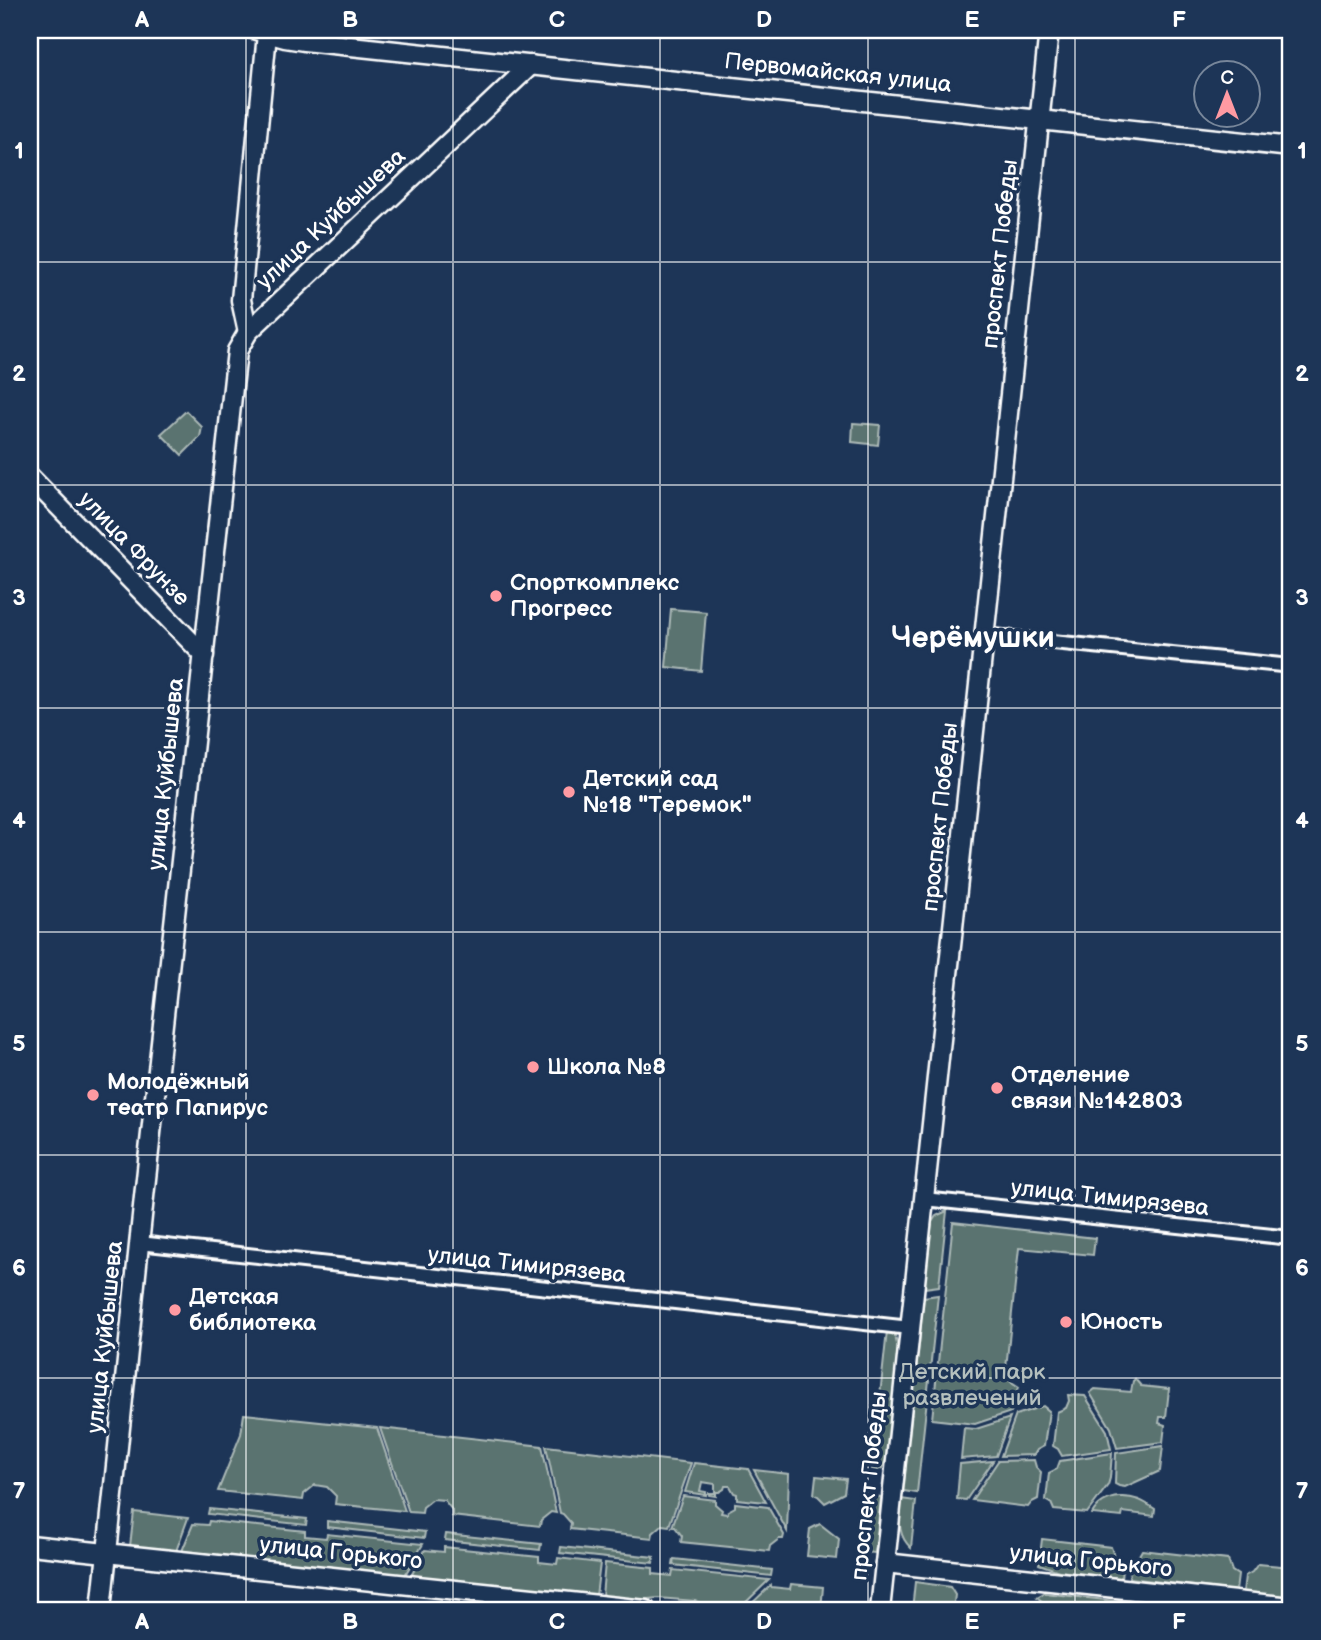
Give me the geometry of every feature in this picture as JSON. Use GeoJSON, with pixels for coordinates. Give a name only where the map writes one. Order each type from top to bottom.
{"type":"FeatureCollection","features":[{"type":"Feature","properties":{"kind":"main road","name":"проспект Победы"},"geometry":{"type":"LineString","coordinates":[[880,1610],[885,1563],[887,1478],[910,1328],[1049,30]]}},
{"type":"Feature","properties":{"kind":"main road","name":"Первомайская улица"},"geometry":{"type":"LineString","coordinates":[[261,32],[304,41],[1291,147]]}},
{"type":"Feature","properties":{"kind":"main road"},"geometry":{"type":"LineString","coordinates":[[247,332],[241,300],[261,32]]}},
{"type":"Feature","properties":{"kind":"main road","name":"улица Куйбышева"},"geometry":{"type":"LineString","coordinates":[[101,1610],[237,351],[247,332],[531,65]]}},
{"type":"Feature","properties":{"kind":"main road","name":"улица Фрунзе"},"geometry":{"type":"LineString","coordinates":[[30,477],[204,655]]}},
{"type":"Feature","properties":{"kind":"main road","name":"улица Горького"},"geometry":{"type":"LineString","coordinates":[[30,1545],[614,1609],[646,1610]]}},
{"type":"Feature","properties":{"kind":"main road","name":"улица Горького"},"geometry":{"type":"LineString","coordinates":[[885,1563],[1204,1604],[1291,1607]]}},
{"type":"Feature","properties":{"kind":"street"},"geometry":{"type":"LineString","coordinates":[[984,635],[1291,666]]}},
{"type":"Feature","properties":{"kind":"street","name":"улица Тимирязева"},"geometry":{"type":"LineString","coordinates":[[924,1199],[1291,1238]]}},
{"type":"Feature","properties":{"kind":"street","name":"улица Тимирязева"},"geometry":{"type":"LineString","coordinates":[[139,1243],[910,1328]]}},
{"type":"Feature","properties":{"kind":"green space"},"geometry":{"type":"Polygon","coordinates":[[[186,411],[202,427],[200,437],[182,455],[161,434],[186,411]]]}},
{"type":"Feature","properties":{"kind":"green space"},"geometry":{"type":"Polygon","coordinates":[[[853,423],[880,425],[878,445],[852,442],[853,423]]]}},
{"type":"Feature","properties":{"kind":"green space"},"geometry":{"type":"Polygon","coordinates":[[[671,609],[706,612],[701,671],[666,667],[671,609]]]}},
{"type":"Feature","properties":{"kind":"green space"},"geometry":{"type":"Polygon","coordinates":[[[947,1211],[939,1286],[924,1288],[932,1222],[936,1216],[947,1211]]]}},
{"type":"Feature","properties":{"kind":"green space","name":"Детский парк развлечений"},"geometry":{"type":"Polygon","coordinates":[[[953,1222],[1095,1238],[1093,1255],[1019,1248],[1006,1368],[1010,1381],[1019,1387],[1011,1412],[975,1424],[932,1419],[953,1222]]]}},
{"type":"Feature","properties":{"kind":"green space"},"geometry":{"type":"Polygon","coordinates":[[[938,1295],[917,1493],[903,1491],[924,1297],[938,1295]]]}},
{"type":"Feature","properties":{"kind":"green space"},"geometry":{"type":"Polygon","coordinates":[[[887,1331],[895,1336],[898,1349],[887,1458],[878,1470],[872,1469],[887,1331]]]}},
{"type":"Feature","properties":{"kind":"green space"},"geometry":{"type":"Polygon","coordinates":[[[1135,1379],[1141,1386],[1169,1389],[1166,1417],[1160,1417],[1159,1423],[1165,1425],[1163,1442],[1117,1448],[1111,1428],[1090,1393],[1095,1389],[1131,1392],[1135,1379]]]}},
{"type":"Feature","properties":{"kind":"green space"},"geometry":{"type":"Polygon","coordinates":[[[1068,1395],[1085,1396],[1107,1431],[1111,1449],[1062,1456],[1053,1446],[1057,1412],[1066,1408],[1068,1395]]]}},
{"type":"Feature","properties":{"kind":"green space"},"geometry":{"type":"Polygon","coordinates":[[[1043,1406],[1049,1411],[1044,1446],[1034,1455],[1001,1456],[1016,1415],[1043,1406]]]}},
{"type":"Feature","properties":{"kind":"green space"},"geometry":{"type":"Polygon","coordinates":[[[244,1414],[377,1428],[405,1511],[335,1504],[336,1496],[327,1487],[315,1485],[304,1494],[303,1500],[218,1491],[241,1434],[244,1414]]]}},
{"type":"Feature","properties":{"kind":"green space"},"geometry":{"type":"Polygon","coordinates":[[[1010,1418],[996,1456],[961,1459],[964,1428],[976,1429],[1010,1418]]]}},
{"type":"Feature","properties":{"kind":"green space"},"geometry":{"type":"Polygon","coordinates":[[[380,1428],[542,1446],[556,1513],[551,1512],[541,1520],[540,1526],[452,1516],[452,1510],[444,1500],[433,1499],[423,1507],[422,1513],[409,1512],[380,1428]]]}},
{"type":"Feature","properties":{"kind":"green space"},"geometry":{"type":"Polygon","coordinates":[[[546,1446],[691,1463],[669,1526],[662,1525],[653,1533],[652,1538],[570,1529],[571,1523],[560,1513],[546,1446]]]}},
{"type":"Feature","properties":{"kind":"green space"},"geometry":{"type":"Polygon","coordinates":[[[1163,1446],[1160,1471],[1125,1487],[1115,1484],[1116,1453],[1163,1446]]]}},
{"type":"Feature","properties":{"kind":"green space"},"geometry":{"type":"Polygon","coordinates":[[[1112,1453],[1108,1485],[1087,1513],[1054,1510],[1046,1500],[1049,1473],[1057,1469],[1060,1461],[1112,1453]]]}},
{"type":"Feature","properties":{"kind":"green space"},"geometry":{"type":"Polygon","coordinates":[[[1034,1460],[1041,1472],[1038,1499],[1028,1507],[972,1500],[998,1461],[1034,1460]]]}},
{"type":"Feature","properties":{"kind":"green space"},"geometry":{"type":"Polygon","coordinates":[[[993,1461],[966,1500],[957,1499],[960,1464],[993,1461]]]}},
{"type":"Feature","properties":{"kind":"green space"},"geometry":{"type":"Polygon","coordinates":[[[694,1463],[748,1469],[766,1502],[737,1499],[737,1494],[730,1486],[716,1492],[716,1496],[709,1495],[715,1493],[715,1484],[702,1482],[700,1491],[706,1492],[706,1495],[685,1492],[694,1463]]]}},
{"type":"Feature","properties":{"kind":"green space"},"geometry":{"type":"Polygon","coordinates":[[[754,1470],[789,1474],[787,1531],[754,1470]]]}},
{"type":"Feature","properties":{"kind":"green space"},"geometry":{"type":"Polygon","coordinates":[[[816,1476],[846,1479],[844,1493],[825,1503],[814,1494],[816,1476]]]}},
{"type":"Feature","properties":{"kind":"green space"},"geometry":{"type":"Polygon","coordinates":[[[683,1496],[715,1500],[715,1504],[722,1510],[721,1513],[727,1514],[735,1507],[735,1503],[768,1507],[784,1535],[783,1539],[770,1546],[769,1551],[681,1542],[682,1536],[672,1527],[683,1496]]]}},
{"type":"Feature","properties":{"kind":"green space"},"geometry":{"type":"Polygon","coordinates":[[[870,1496],[881,1497],[875,1553],[864,1552],[870,1496]]]}},
{"type":"Feature","properties":{"kind":"green space"},"geometry":{"type":"Polygon","coordinates":[[[1119,1497],[1134,1498],[1146,1504],[1155,1509],[1154,1516],[1123,1512],[1122,1517],[1092,1514],[1103,1502],[1119,1497]]]}},
{"type":"Feature","properties":{"kind":"green space"},"geometry":{"type":"Polygon","coordinates":[[[901,1499],[916,1501],[911,1548],[901,1531],[901,1499]]]}},
{"type":"Feature","properties":{"kind":"green space"},"geometry":{"type":"Polygon","coordinates":[[[209,1509],[307,1519],[306,1525],[208,1514],[209,1509]]]}},
{"type":"Feature","properties":{"kind":"green space"},"geometry":{"type":"Polygon","coordinates":[[[134,1512],[188,1518],[176,1551],[130,1546],[134,1512]]]}},
{"type":"Feature","properties":{"kind":"green space"},"geometry":{"type":"Polygon","coordinates":[[[209,1521],[305,1531],[305,1536],[326,1538],[327,1534],[423,1544],[405,1575],[182,1551],[193,1524],[208,1525],[209,1521]]]}},
{"type":"Feature","properties":{"kind":"green space"},"geometry":{"type":"Polygon","coordinates":[[[327,1521],[425,1532],[424,1538],[327,1527],[327,1521]]]}},
{"type":"Feature","properties":{"kind":"green space"},"geometry":{"type":"Polygon","coordinates":[[[820,1524],[839,1539],[837,1559],[807,1556],[810,1529],[820,1524]]]}},
{"type":"Feature","properties":{"kind":"green space"},"geometry":{"type":"Polygon","coordinates":[[[446,1534],[541,1544],[540,1550],[445,1540],[446,1534]]]}},
{"type":"Feature","properties":{"kind":"green space"},"geometry":{"type":"Polygon","coordinates":[[[1042,1539],[1111,1547],[1114,1556],[1123,1562],[1121,1578],[1059,1571],[1039,1564],[1042,1539]]]}},
{"type":"Feature","properties":{"kind":"green space"},"geometry":{"type":"Polygon","coordinates":[[[444,1547],[539,1557],[539,1562],[557,1564],[558,1558],[600,1563],[596,1596],[411,1576],[425,1550],[444,1552],[444,1547]]]}},
{"type":"Feature","properties":{"kind":"green space"},"geometry":{"type":"Polygon","coordinates":[[[561,1547],[654,1557],[653,1563],[560,1553],[561,1547]]]}},
{"type":"Feature","properties":{"kind":"green space"},"geometry":{"type":"Polygon","coordinates":[[[1142,1550],[1228,1560],[1232,1571],[1238,1575],[1236,1591],[1129,1578],[1131,1562],[1142,1550]]]}},
{"type":"Feature","properties":{"kind":"green space"},"geometry":{"type":"Polygon","coordinates":[[[674,1559],[772,1570],[771,1576],[673,1565],[674,1559]]]}},
{"type":"Feature","properties":{"kind":"green space"},"geometry":{"type":"Polygon","coordinates":[[[605,1563],[653,1568],[653,1574],[672,1576],[673,1570],[769,1580],[738,1610],[715,1609],[695,1601],[602,1596],[605,1563]]]}},
{"type":"Feature","properties":{"kind":"green space"},"geometry":{"type":"Polygon","coordinates":[[[1258,1564],[1291,1567],[1291,1597],[1243,1592],[1245,1576],[1258,1564]]]}},
{"type":"Feature","properties":{"kind":"green space"},"geometry":{"type":"Polygon","coordinates":[[[915,1582],[950,1587],[955,1595],[953,1610],[912,1610],[915,1582]]]}},
{"type":"Feature","properties":{"kind":"green space"},"geometry":{"type":"Polygon","coordinates":[[[791,1584],[823,1587],[821,1610],[745,1610],[771,1585],[790,1589],[791,1584]]]}},
{"type":"Feature","properties":{"kind":"green space"},"geometry":{"type":"Polygon","coordinates":[[[1044,1593],[1132,1603],[1138,1610],[1052,1610],[1037,1597],[1044,1593]]]}},
{"type":"Feature","properties":{"kind":"place","name":"Спорткомплекс Прогресс"},"geometry":{"type":"Point","coordinates":[496,596]}},
{"type":"Feature","properties":{"kind":"place","name":"Детский сад №18 \"Теремок\""},"geometry":{"type":"Point","coordinates":[569,792]}},
{"type":"Feature","properties":{"kind":"place","name":"Школа №8"},"geometry":{"type":"Point","coordinates":[533,1067]}},
{"type":"Feature","properties":{"kind":"place","name":"Отделение связи №142803"},"geometry":{"type":"Point","coordinates":[997,1088]}},
{"type":"Feature","properties":{"kind":"place","name":"Молодёжный театр Папирус"},"geometry":{"type":"Point","coordinates":[93,1095]}},
{"type":"Feature","properties":{"kind":"place","name":"Детская библиотека"},"geometry":{"type":"Point","coordinates":[175,1310]}},
{"type":"Feature","properties":{"kind":"place","name":"Юность"},"geometry":{"type":"Point","coordinates":[1066,1322]}},
{"type":"Feature","properties":{"kind":"district","name":"Черёмушки"},"geometry":{"type":"Point","coordinates":[973,638]}}]}
